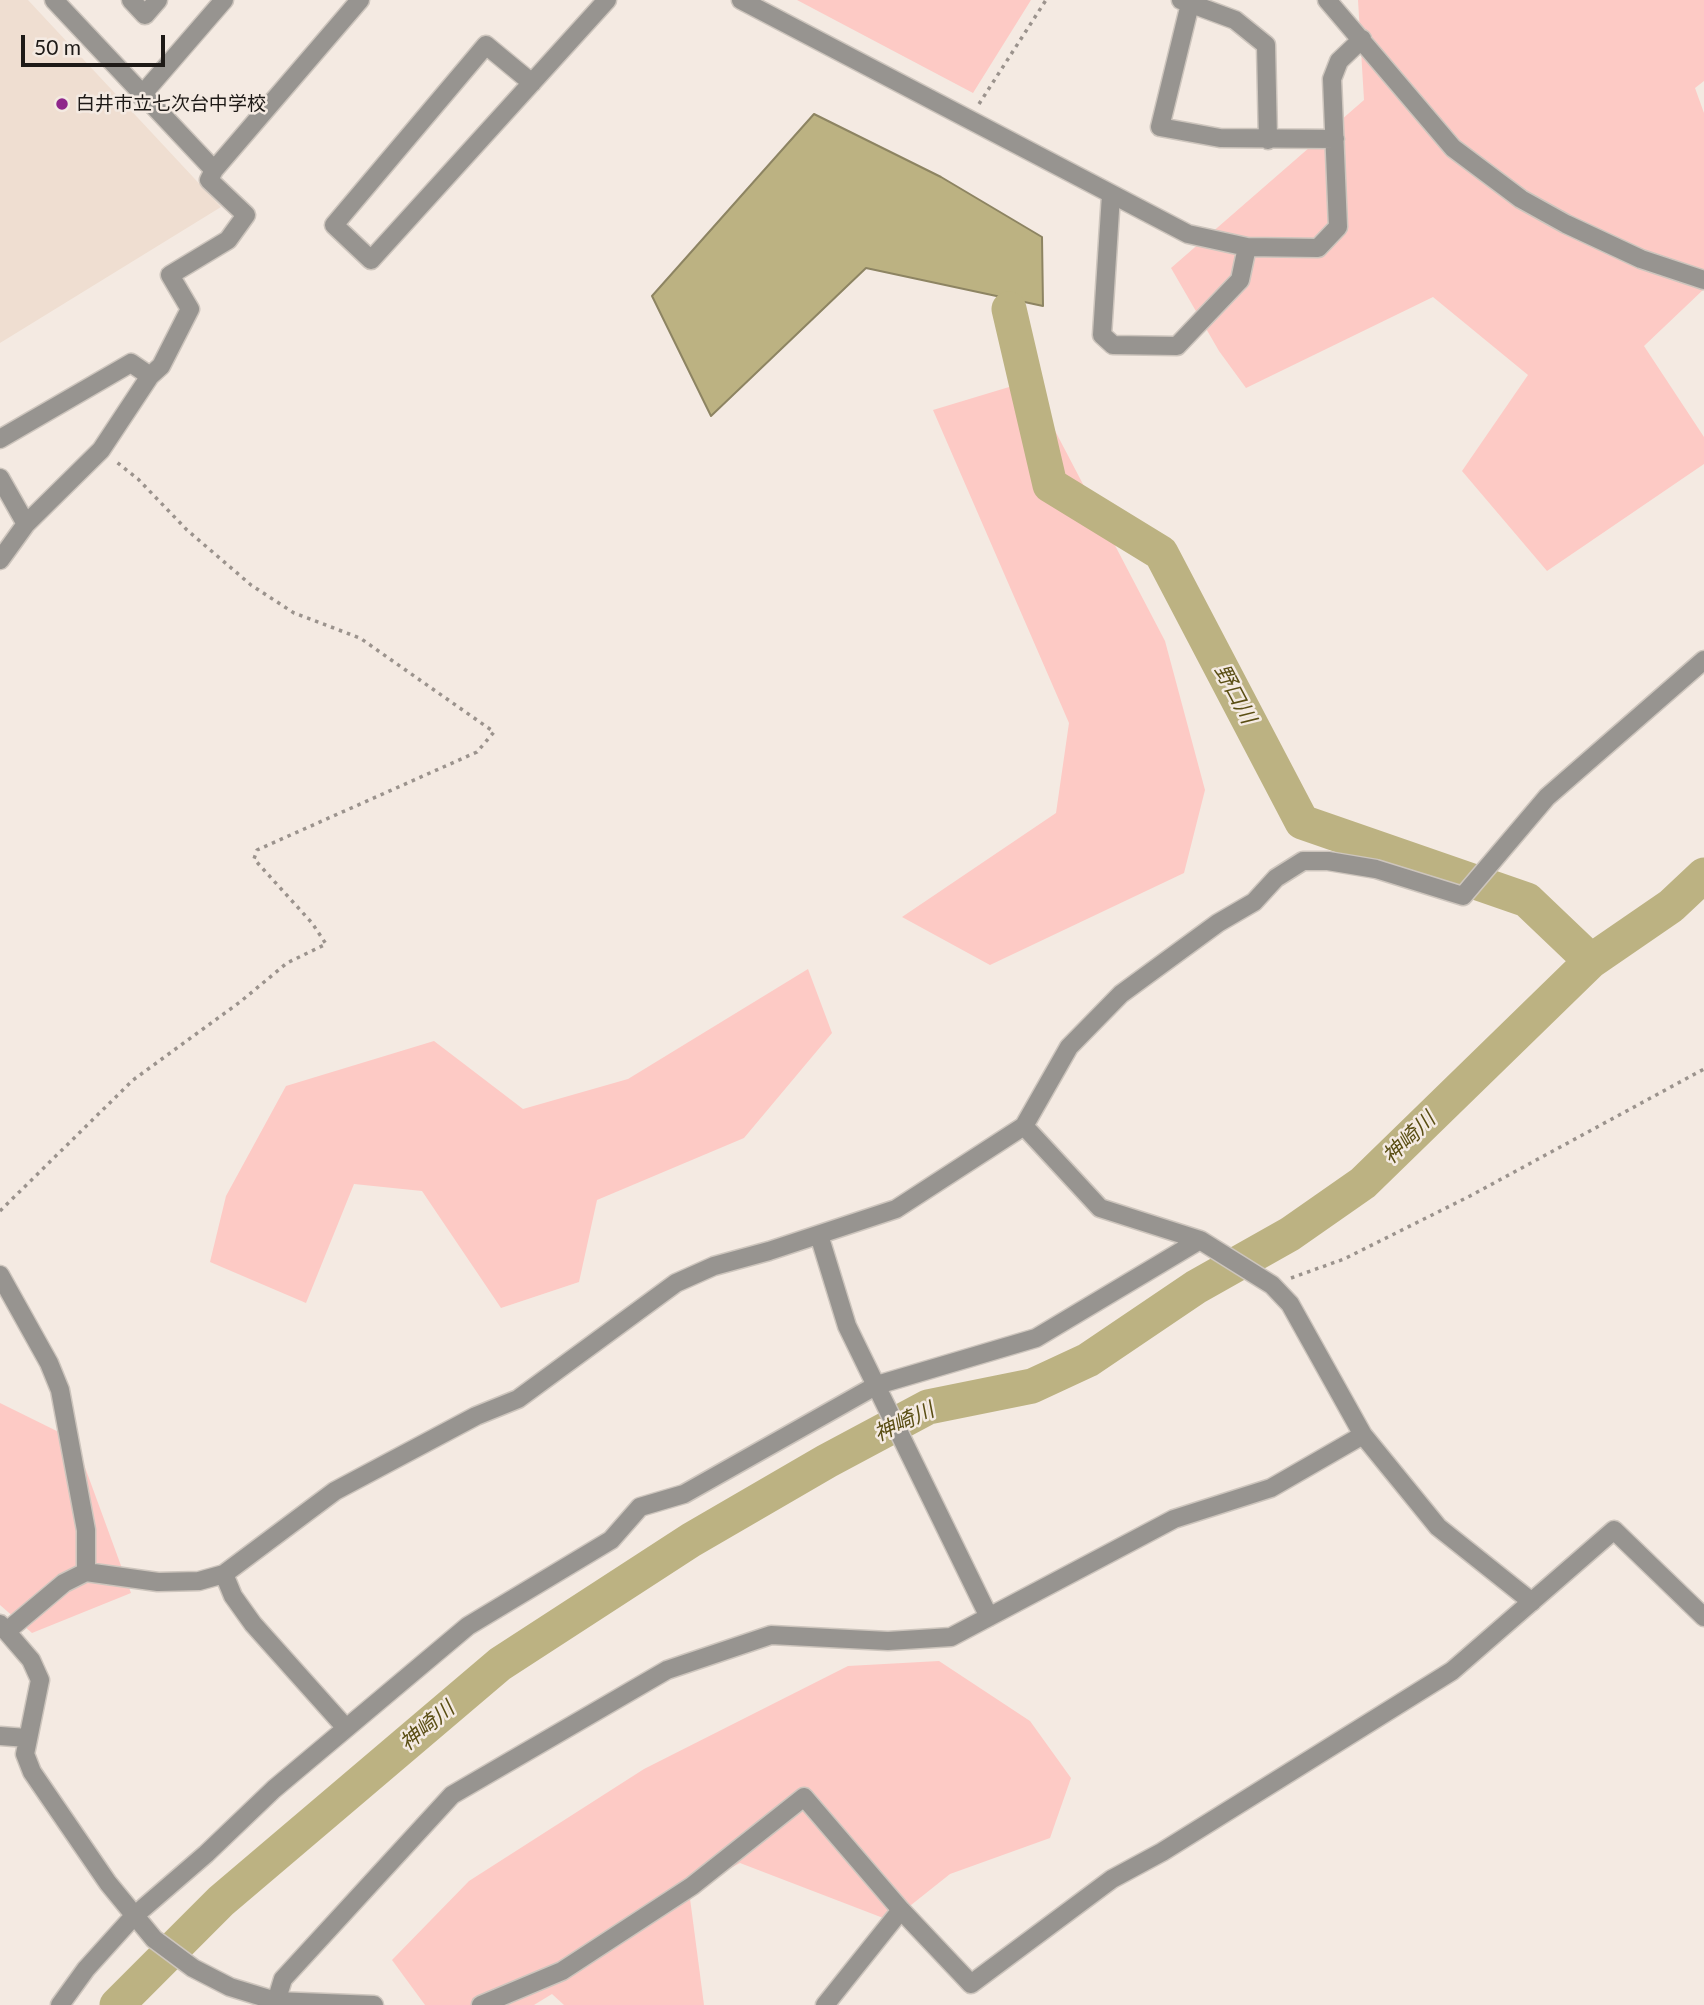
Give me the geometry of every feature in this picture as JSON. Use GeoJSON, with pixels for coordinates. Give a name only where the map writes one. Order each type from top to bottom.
{"type":"FeatureCollection","features":[{"type":"Feature","properties":{"kind":"street"},"geometry":{"type":"LineString","coordinates":[[54,0],[141,96],[214,170]]}},
{"type":"Feature","properties":{"kind":"street"},"geometry":{"type":"LineString","coordinates":[[131,0],[145,15],[158,0]]}},
{"type":"Feature","properties":{"kind":"street"},"geometry":{"type":"LineString","coordinates":[[141,96],[224,0]]}},
{"type":"Feature","properties":{"kind":"street"},"geometry":{"type":"LineString","coordinates":[[0,560],[26,524],[101,450],[150,376],[161,366],[190,309],[170,275],[228,240],[246,215],[209,180],[214,170],[360,0]]}},
{"type":"Feature","properties":{"kind":"street"},"geometry":{"type":"LineString","coordinates":[[532,83],[486,45],[334,225],[371,260],[532,83],[607,0]]}},
{"type":"Feature","properties":{"kind":"street"},"geometry":{"type":"LineString","coordinates":[[741,0],[1188,234],[1247,247],[1318,248],[1338,227],[1332,79],[1339,61],[1362,39]]}},
{"type":"Feature","properties":{"kind":"street"},"geometry":{"type":"LineString","coordinates":[[1327,0],[1453,148],[1521,199],[1566,225],[1629,253],[1704,281]]}},
{"type":"Feature","properties":{"kind":"street"},"geometry":{"type":"LineString","coordinates":[[1268,140],[1266,45],[1235,20],[1185,2],[1160,127],[1220,138],[1268,140],[1335,139]]}},
{"type":"Feature","properties":{"kind":"street"},"geometry":{"type":"LineString","coordinates":[[1111,195],[1102,335],[1113,345],[1177,346],[1240,279],[1247,247]]}},
{"type":"Feature","properties":{"kind":"street"},"geometry":{"type":"LineString","coordinates":[[0,439],[131,363],[150,376]]}},
{"type":"Feature","properties":{"kind":"street"},"geometry":{"type":"LineString","coordinates":[[0,478],[26,524]]}},
{"type":"Feature","properties":{"kind":"street"},"geometry":{"type":"LineString","coordinates":[[374,2005],[276,2003],[230,1987],[193,1968],[154,1939],[132,1917],[74,1830],[41,1789],[25,1754],[40,1681],[31,1660],[3,1627],[64,1583],[86,1572],[158,1582],[199,1581],[224,1574],[335,1491],[476,1416],[518,1399],[676,1283],[714,1266],[896,1209],[1024,1126],[1069,1046],[1094,1019],[1121,994],[1218,923],[1254,902],[1292,867],[1303,861],[1328,861],[1376,869],[1463,896],[1547,797],[1704,660]]}},
{"type":"Feature","properties":{"kind":"street"},"geometry":{"type":"LineString","coordinates":[[1024,1126],[1100,1208],[1200,1240],[1272,1284],[1290,1304],[1363,1434],[1438,1527],[1532,1602]]}},
{"type":"Feature","properties":{"kind":"street"},"geometry":{"type":"LineString","coordinates":[[819,1235],[847,1326],[989,1617]]}},
{"type":"Feature","properties":{"kind":"street"},"geometry":{"type":"LineString","coordinates":[[60,2005],[86,1969],[132,1917],[346,1728],[468,1626],[611,1540],[640,1507],[684,1494],[877,1385],[1036,1338],[1200,1240]]}},
{"type":"Feature","properties":{"kind":"street"},"geometry":{"type":"LineString","coordinates":[[0,1275],[49,1363],[60,1390],[86,1530],[86,1572]]}},
{"type":"Feature","properties":{"kind":"street"},"geometry":{"type":"LineString","coordinates":[[276,2003],[283,1979],[298,1961],[452,1795],[667,1670],[771,1635],[888,1642],[951,1637],[1174,1519],[1270,1488],[1363,1434]]}},
{"type":"Feature","properties":{"kind":"street"},"geometry":{"type":"LineString","coordinates":[[481,2005],[562,1971],[692,1886],[804,1797],[901,1910],[971,1984],[1112,1879],[1162,1852],[1452,1671],[1614,1530],[1704,1617]]}},
{"type":"Feature","properties":{"kind":"street"},"geometry":{"type":"LineString","coordinates":[[224,1574],[233,1596],[253,1624],[346,1728]]}},
{"type":"Feature","properties":{"kind":"street"},"geometry":{"type":"LineString","coordinates":[[0,1736],[27,1738]]}},
{"type":"Feature","properties":{"kind":"street"},"geometry":{"type":"LineString","coordinates":[[825,2005],[901,1910]]}},
{"type":"Feature","properties":{"kind":"path"},"geometry":{"type":"LineString","coordinates":[[966,100],[978,106],[1046,0]]}},
{"type":"Feature","properties":{"kind":"path"},"geometry":{"type":"LineString","coordinates":[[0,1211],[133,1080],[240,1002],[287,963],[326,944],[312,923],[254,859],[257,850],[477,752],[494,732],[360,638],[294,613],[251,585],[187,530],[138,479],[101,450]]}},
{"type":"Feature","properties":{"kind":"path"},"geometry":{"type":"LineString","coordinates":[[1272,1284],[1343,1259],[1470,1196],[1704,1069]]}},
{"type":"Feature","properties":{"kind":"shaded area","name":"白井市立七次台中学校"},"geometry":{"type":"Polygon","coordinates":[[[0,0],[28,0],[221,207],[0,343],[0,0]]]}},
{"type":"Feature","properties":{"kind":"shaded area"},"geometry":{"type":"Polygon","coordinates":[[[797,0],[1031,0],[973,93],[797,0]]]}},
{"type":"Feature","properties":{"kind":"shaded area"},"geometry":{"type":"Polygon","coordinates":[[[1358,0],[1704,0],[1704,81],[1695,88],[1704,113],[1704,289],[1644,346],[1704,437],[1704,464],[1547,571],[1462,471],[1528,375],[1433,297],[1246,388],[1219,351],[1171,268],[1364,100],[1358,0]]]}},
{"type":"Feature","properties":{"kind":"shaded area"},"geometry":{"type":"Polygon","coordinates":[[[814,114],[941,177],[1042,237],[1043,306],[866,268],[711,416],[652,296],[814,114]]]}},
{"type":"Feature","properties":{"kind":"shaded area"},"geometry":{"type":"Polygon","coordinates":[[[1029,381],[1165,641],[1205,790],[1184,873],[990,965],[902,917],[1056,813],[1069,723],[933,410],[1029,381]]]}},
{"type":"Feature","properties":{"kind":"shaded area"},"geometry":{"type":"Polygon","coordinates":[[[808,969],[832,1033],[744,1138],[597,1200],[579,1282],[501,1308],[422,1191],[354,1184],[306,1303],[210,1262],[226,1196],[286,1086],[434,1041],[523,1109],[628,1079],[808,969]]]}},
{"type":"Feature","properties":{"kind":"shaded area"},"geometry":{"type":"Polygon","coordinates":[[[0,1403],[75,1440],[131,1593],[32,1633],[0,1605],[0,1403]]]}},
{"type":"Feature","properties":{"kind":"shaded area"},"geometry":{"type":"Polygon","coordinates":[[[939,1661],[1030,1721],[1071,1778],[1050,1838],[950,1874],[891,1921],[740,1863],[689,1891],[704,2005],[564,2005],[552,1994],[534,2005],[425,2005],[392,1960],[469,1881],[644,1769],[848,1666],[939,1661]]]}},
{"type":"Feature","properties":{"kind":"waterway","name":"野口川"},"geometry":{"type":"LineString","coordinates":[[1009,309],[1050,485],[1161,553],[1302,822],[1527,900],[1591,961]]}},
{"type":"Feature","properties":{"kind":"waterway","name":"神崎川"},"geometry":{"type":"LineString","coordinates":[[117,2005],[221,1901],[500,1664],[691,1540],[827,1461],[928,1407],[1032,1386],[1088,1360],[1196,1287],[1290,1234],[1363,1183],[1591,961],[1671,906],[1704,875]]}},
{"type":"Feature","properties":{"kind":"place","name":"白井市立七次台中学校"},"geometry":{"type":"Point","coordinates":[62,104]}}]}
